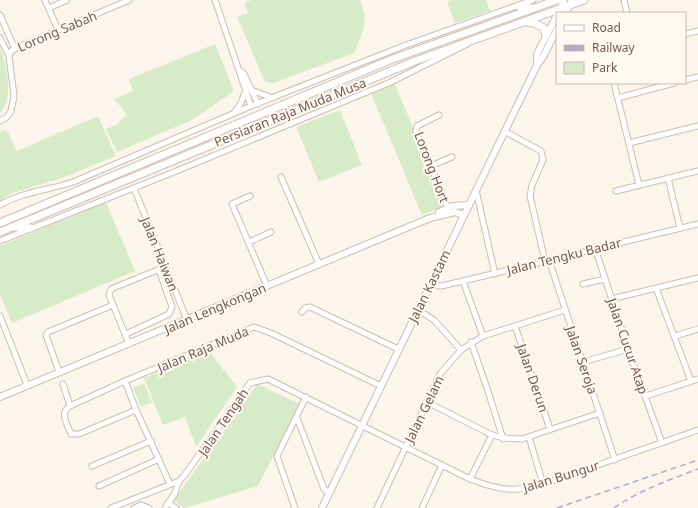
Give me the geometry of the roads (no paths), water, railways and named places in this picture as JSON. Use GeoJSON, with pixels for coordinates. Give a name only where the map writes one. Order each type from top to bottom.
{"type":"FeatureCollection","features":[{"type":"Feature","properties":{"kind":"main road","name":"Persiaran Raja Muda Musa"},"geometry":{"type":"LineString","coordinates":[[0,224],[390,60],[557,0]]}},
{"type":"Feature","properties":{"kind":"main road","name":"Persiaran Raja Muda Musa"},"geometry":{"type":"LineString","coordinates":[[560,12],[569,2],[584,0]]}},
{"type":"Feature","properties":{"kind":"main road"},"geometry":{"type":"LineString","coordinates":[[518,6],[534,8]]}},
{"type":"Feature","properties":{"kind":"main road","name":"Persiaran Raja Muda Musa"},"geometry":{"type":"LineString","coordinates":[[0,232],[261,123],[474,39],[523,22],[556,13]]}},
{"type":"Feature","properties":{"kind":"main road"},"geometry":{"type":"LineString","coordinates":[[523,22],[534,23],[544,28],[546,36]]}},
{"type":"Feature","properties":{"kind":"main road"},"geometry":{"type":"LineString","coordinates":[[13,227],[31,228]]}},
{"type":"Feature","properties":{"kind":"street"},"geometry":{"type":"LineString","coordinates":[[45,0],[58,30]]}},
{"type":"Feature","properties":{"kind":"street"},"geometry":{"type":"LineString","coordinates":[[49,8],[67,0]]}},
{"type":"Feature","properties":{"kind":"street","name":"Lorong Sabah"},"geometry":{"type":"LineString","coordinates":[[9,56],[15,49],[129,0]]}},
{"type":"Feature","properties":{"kind":"street"},"geometry":{"type":"LineString","coordinates":[[215,0],[240,71],[258,104]]}},
{"type":"Feature","properties":{"kind":"street"},"geometry":{"type":"LineString","coordinates":[[0,205],[15,197],[50,190],[73,182],[251,106],[406,45],[534,0]]}},
{"type":"Feature","properties":{"kind":"street"},"geometry":{"type":"LineString","coordinates":[[624,0],[627,12]]}},
{"type":"Feature","properties":{"kind":"street"},"geometry":{"type":"LineString","coordinates":[[0,15],[15,49]]}},
{"type":"Feature","properties":{"kind":"street","name":"Jalan Kastam"},"geometry":{"type":"LineString","coordinates":[[537,64],[537,54],[556,19]]}},
{"type":"Feature","properties":{"kind":"street"},"geometry":{"type":"LineString","coordinates":[[686,34],[698,30]]}},
{"type":"Feature","properties":{"kind":"street","name":"Jalan Kastam"},"geometry":{"type":"LineString","coordinates":[[322,508],[537,64],[543,57],[556,31]]}},
{"type":"Feature","properties":{"kind":"street"},"geometry":{"type":"LineString","coordinates":[[0,38],[9,56],[14,96],[11,111],[7,117],[0,121]]}},
{"type":"Feature","properties":{"kind":"street"},"geometry":{"type":"LineString","coordinates":[[0,241],[134,188],[391,82],[460,49],[474,39]]}},
{"type":"Feature","properties":{"kind":"street"},"geometry":{"type":"LineString","coordinates":[[686,80],[698,78]]}},
{"type":"Feature","properties":{"kind":"street"},"geometry":{"type":"LineString","coordinates":[[614,84],[639,185]]}},
{"type":"Feature","properties":{"kind":"street"},"geometry":{"type":"LineString","coordinates":[[618,98],[670,84]]}},
{"type":"Feature","properties":{"kind":"street"},"geometry":{"type":"LineString","coordinates":[[249,90],[274,98]]}},
{"type":"Feature","properties":{"kind":"street"},"geometry":{"type":"LineString","coordinates":[[249,90],[251,106]]}},
{"type":"Feature","properties":{"kind":"street"},"geometry":{"type":"LineString","coordinates":[[233,114],[249,90]]}},
{"type":"Feature","properties":{"kind":"street","name":"Lorong Hort"},"geometry":{"type":"LineString","coordinates":[[439,115],[417,126],[416,131],[448,208]]}},
{"type":"Feature","properties":{"kind":"street"},"geometry":{"type":"LineString","coordinates":[[629,142],[698,126]]}},
{"type":"Feature","properties":{"kind":"street","name":"Jalan Seroja"},"geometry":{"type":"LineString","coordinates":[[504,132],[541,151],[543,155],[543,160],[532,185],[530,196],[547,260],[583,362],[615,460]]}},
{"type":"Feature","properties":{"kind":"street"},"geometry":{"type":"LineString","coordinates":[[431,166],[452,157]]}},
{"type":"Feature","properties":{"kind":"street"},"geometry":{"type":"LineString","coordinates":[[616,191],[698,171]]}},
{"type":"Feature","properties":{"kind":"street"},"geometry":{"type":"LineString","coordinates":[[281,177],[319,264]]}},
{"type":"Feature","properties":{"kind":"street"},"geometry":{"type":"LineString","coordinates":[[668,178],[680,228]]}},
{"type":"Feature","properties":{"kind":"street","name":"Jalan Haiwan"},"geometry":{"type":"LineString","coordinates":[[134,188],[187,320]]}},
{"type":"Feature","properties":{"kind":"street"},"geometry":{"type":"LineString","coordinates":[[476,190],[495,274]]}},
{"type":"Feature","properties":{"kind":"street"},"geometry":{"type":"LineString","coordinates":[[250,196],[232,204],[267,286]]}},
{"type":"Feature","properties":{"kind":"street","name":"Jalan Lengkongan"},"geometry":{"type":"LineString","coordinates":[[430,218],[433,215],[453,206],[468,205]]}},
{"type":"Feature","properties":{"kind":"street","name":"Jalan Lengkongan"},"geometry":{"type":"LineString","coordinates":[[0,397],[430,218],[454,212],[463,215]]}},
{"type":"Feature","properties":{"kind":"street","name":"Jalan Tengku Badar"},"geometry":{"type":"LineString","coordinates":[[429,286],[441,286],[495,274],[595,248],[698,225]]}},
{"type":"Feature","properties":{"kind":"street"},"geometry":{"type":"LineString","coordinates":[[249,242],[271,232]]}},
{"type":"Feature","properties":{"kind":"street","name":"Jalan Cucur Atap"},"geometry":{"type":"LineString","coordinates":[[595,248],[628,349],[662,443]]}},
{"type":"Feature","properties":{"kind":"street"},"geometry":{"type":"LineString","coordinates":[[129,344],[109,295],[110,291],[113,288],[165,267]]}},
{"type":"Feature","properties":{"kind":"street"},"geometry":{"type":"LineString","coordinates":[[126,334],[169,314],[172,311],[172,307],[159,270]]}},
{"type":"Feature","properties":{"kind":"street"},"geometry":{"type":"LineString","coordinates":[[611,298],[698,278]]}},
{"type":"Feature","properties":{"kind":"street"},"geometry":{"type":"LineString","coordinates":[[583,284],[605,279]]}},
{"type":"Feature","properties":{"kind":"street"},"geometry":{"type":"LineString","coordinates":[[463,281],[483,336]]}},
{"type":"Feature","properties":{"kind":"street"},"geometry":{"type":"LineString","coordinates":[[656,288],[691,381]]}},
{"type":"Feature","properties":{"kind":"street"},"geometry":{"type":"LineString","coordinates":[[59,372],[47,342],[46,334],[113,305]]}},
{"type":"Feature","properties":{"kind":"street"},"geometry":{"type":"LineString","coordinates":[[302,312],[305,308],[310,307],[398,349]]}},
{"type":"Feature","properties":{"kind":"street"},"geometry":{"type":"LineString","coordinates":[[418,310],[434,320],[461,350]]}},
{"type":"Feature","properties":{"kind":"street","name":"Jalan Gelam"},"geometry":{"type":"LineString","coordinates":[[376,508],[440,374],[461,350],[470,342],[483,336],[565,310]]}},
{"type":"Feature","properties":{"kind":"street"},"geometry":{"type":"LineString","coordinates":[[0,316],[27,385]]}},
{"type":"Feature","properties":{"kind":"street","name":"Jalan Derun"},"geometry":{"type":"LineString","coordinates":[[515,326],[550,429]]}},
{"type":"Feature","properties":{"kind":"street","name":"Jalan Raja Muda"},"geometry":{"type":"LineString","coordinates":[[70,406],[125,381],[254,327],[271,333],[381,386]]}},
{"type":"Feature","properties":{"kind":"street"},"geometry":{"type":"LineString","coordinates":[[674,336],[698,329]]}},
{"type":"Feature","properties":{"kind":"street"},"geometry":{"type":"LineString","coordinates":[[470,342],[477,356],[503,439]]}},
{"type":"Feature","properties":{"kind":"street"},"geometry":{"type":"LineString","coordinates":[[583,362],[628,349]]}},
{"type":"Feature","properties":{"kind":"street","name":"Jalan Tengah"},"geometry":{"type":"LineString","coordinates":[[166,506],[175,492],[179,481],[192,468],[250,383],[268,379],[362,424]]}},
{"type":"Feature","properties":{"kind":"street"},"geometry":{"type":"LineString","coordinates":[[646,396],[698,379]]}},
{"type":"Feature","properties":{"kind":"street"},"geometry":{"type":"LineString","coordinates":[[125,381],[136,410],[160,459],[170,484]]}},
{"type":"Feature","properties":{"kind":"street"},"geometry":{"type":"LineString","coordinates":[[63,384],[70,406],[65,411],[63,416],[71,434],[79,434],[136,410]]}},
{"type":"Feature","properties":{"kind":"street"},"geometry":{"type":"LineString","coordinates":[[295,508],[278,456],[306,397]]}},
{"type":"Feature","properties":{"kind":"street"},"geometry":{"type":"LineString","coordinates":[[427,402],[492,435],[503,439],[522,439],[600,413]]}},
{"type":"Feature","properties":{"kind":"street"},"geometry":{"type":"LineString","coordinates":[[297,418],[324,489],[329,493]]}},
{"type":"Feature","properties":{"kind":"street","name":"Jalan Bungur"},"geometry":{"type":"LineString","coordinates":[[362,424],[470,479],[490,487],[507,490],[524,490],[544,484],[698,430]]}},
{"type":"Feature","properties":{"kind":"street"},"geometry":{"type":"LineString","coordinates":[[470,479],[492,435]]}},
{"type":"Feature","properties":{"kind":"street"},"geometry":{"type":"LineString","coordinates":[[529,437],[544,484]]}},
{"type":"Feature","properties":{"kind":"street"},"geometry":{"type":"LineString","coordinates":[[92,466],[151,441]]}},
{"type":"Feature","properties":{"kind":"street"},"geometry":{"type":"LineString","coordinates":[[99,486],[160,459]]}},
{"type":"Feature","properties":{"kind":"street"},"geometry":{"type":"LineString","coordinates":[[422,508],[442,465]]}},
{"type":"Feature","properties":{"kind":"street","name":"Jalan Tengah"},"geometry":{"type":"LineString","coordinates":[[111,508],[179,481]]}},
{"type":"Feature","properties":{"kind":"street"},"geometry":{"type":"LineString","coordinates":[[134,508],[141,505],[149,508]]}},
{"type":"Feature","properties":{"kind":"street"},"geometry":{"type":"LineString","coordinates":[[166,506],[176,508]]}},
{"type":"Feature","properties":{"kind":"railway"},"geometry":{"type":"LineString","coordinates":[[557,508],[698,460]]}},
{"type":"Feature","properties":{"kind":"railway"},"geometry":{"type":"LineString","coordinates":[[614,508],[644,491],[698,469]]}}]}
